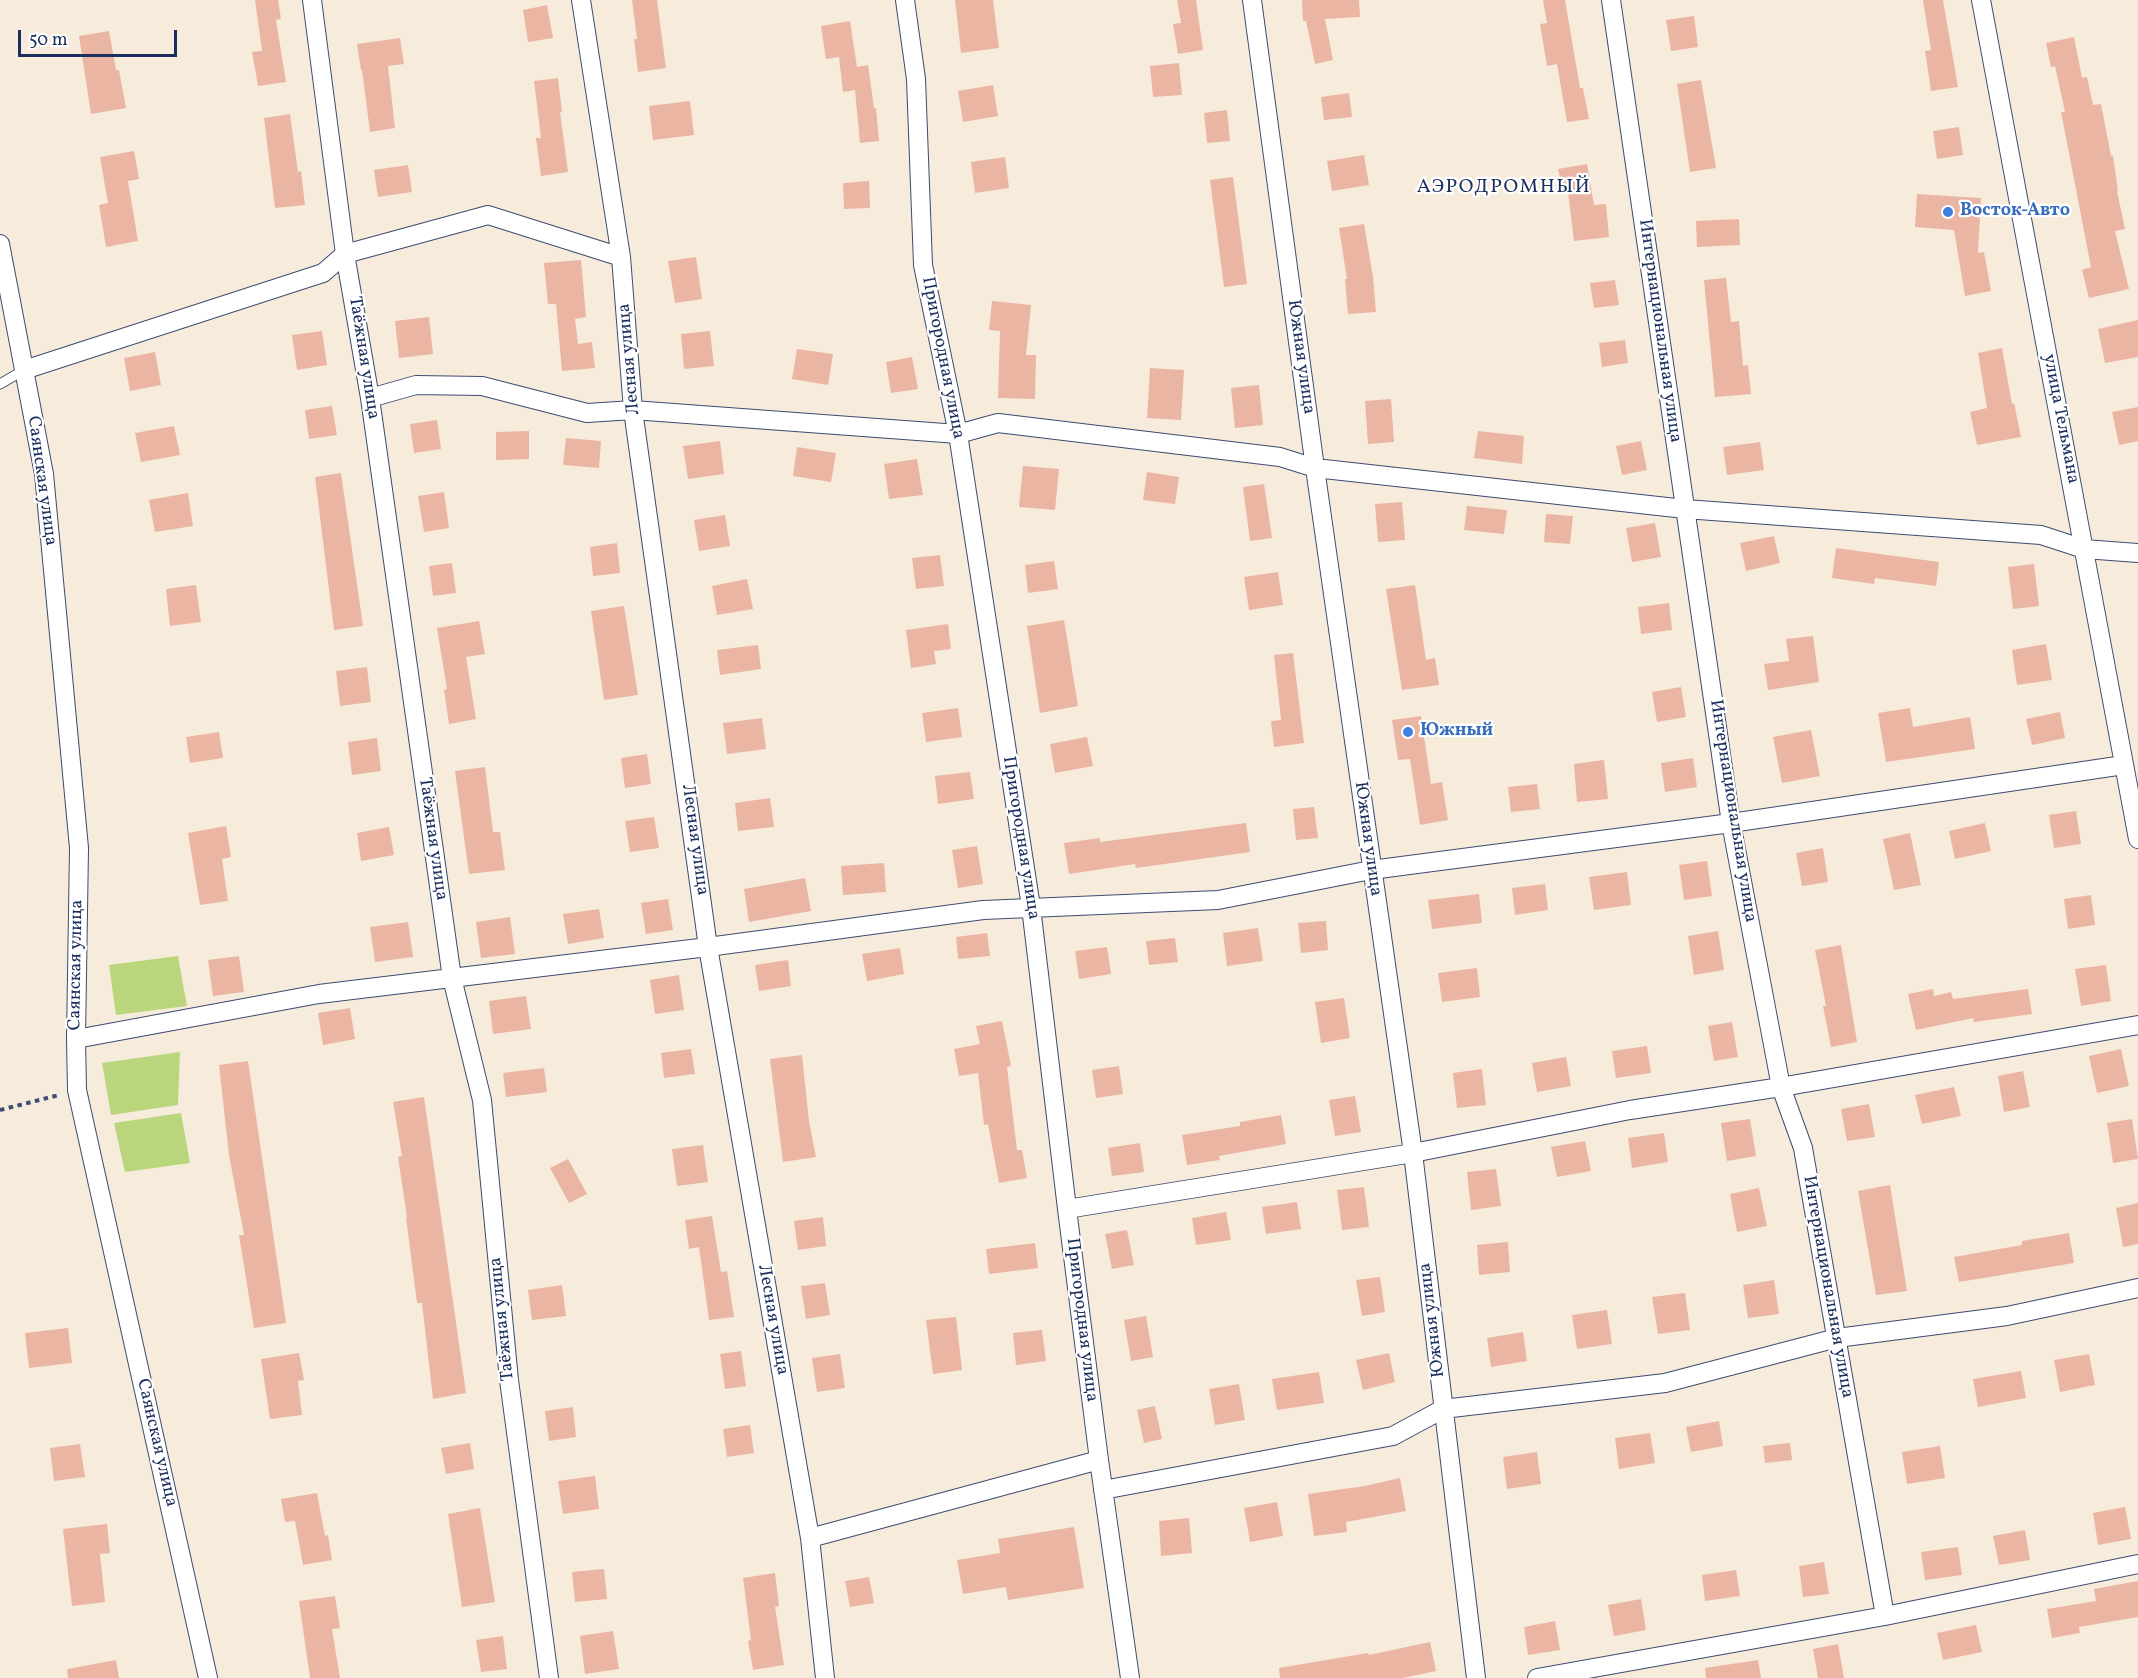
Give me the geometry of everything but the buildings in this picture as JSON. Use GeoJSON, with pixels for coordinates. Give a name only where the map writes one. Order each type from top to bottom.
{"type":"FeatureCollection","features":[{"type":"Feature","properties":{"kind":"street","name":"Таёжная улица"},"geometry":{"type":"LineString","coordinates":[[312,0],[345,254],[370,398],[452,978],[483,1100],[509,1380],[549,1678]]}},
{"type":"Feature","properties":{"kind":"street","name":"Лесная улица"},"geometry":{"type":"LineString","coordinates":[[581,0],[621,257],[633,410],[708,947],[810,1538],[825,1678]]}},
{"type":"Feature","properties":{"kind":"street","name":"Пригородная улица"},"geometry":{"type":"LineString","coordinates":[[905,0],[916,79],[923,265],[958,434],[1031,907],[1099,1460],[1130,1678]]}},
{"type":"Feature","properties":{"kind":"street","name":"Южная улица"},"geometry":{"type":"LineString","coordinates":[[1252,0],[1371,870],[1413,1153],[1476,1678]]}},
{"type":"Feature","properties":{"kind":"street","name":"Интернациональная улица"},"geometry":{"type":"LineString","coordinates":[[1611,0],[1731,823],[1781,1087],[1803,1148],[1885,1616]]}},
{"type":"Feature","properties":{"kind":"street","name":"улица Тельмана"},"geometry":{"type":"LineString","coordinates":[[1981,0],[2138,839]]}},
{"type":"Feature","properties":{"kind":"street"},"geometry":{"type":"LineString","coordinates":[[24,370],[322,273],[345,254],[488,215],[621,257]]}},
{"type":"Feature","properties":{"kind":"street","name":"Саянская улица"},"geometry":{"type":"LineString","coordinates":[[0,244],[44,474],[79,848],[77,1090],[208,1678]]}},
{"type":"Feature","properties":{"kind":"street"},"geometry":{"type":"LineString","coordinates":[[370,398],[416,385],[482,386],[587,413],[633,410],[958,434],[998,423],[1280,457],[1315,468],[1685,508],[2041,535],[2084,549],[2138,553]]}},
{"type":"Feature","properties":{"kind":"street"},"geometry":{"type":"LineString","coordinates":[[76,1039],[319,994],[708,947],[983,910],[1218,900],[1371,870],[1731,823],[2124,765]]}},
{"type":"Feature","properties":{"kind":"street"},"geometry":{"type":"LineString","coordinates":[[1067,1209],[1413,1153],[1630,1110],[1781,1087],[2138,1025]]}},
{"type":"Feature","properties":{"kind":"street"},"geometry":{"type":"LineString","coordinates":[[1103,1490],[1393,1437],[1443,1409],[1665,1383],[1837,1338],[2007,1316],[2138,1288]]}},
{"type":"Feature","properties":{"kind":"street"},"geometry":{"type":"LineString","coordinates":[[810,1538],[1099,1460]]}},
{"type":"Feature","properties":{"kind":"street"},"geometry":{"type":"LineString","coordinates":[[1537,1678],[1885,1616],[2138,1564]]}},
{"type":"Feature","properties":{"kind":"lane"},"geometry":{"type":"LineString","coordinates":[[0,384],[24,370]]}},
{"type":"Feature","properties":{"kind":"path"},"geometry":{"type":"LineString","coordinates":[[0,1110],[77,1090]]}},
{"type":"Feature","properties":{"kind":"green space"},"geometry":{"type":"Polygon","coordinates":[[[178,956],[187,1006],[116,1015],[109,965],[178,956]]]}},
{"type":"Feature","properties":{"kind":"green space"},"geometry":{"type":"Polygon","coordinates":[[[180,1052],[178,1105],[111,1115],[102,1063],[180,1052]]]}},
{"type":"Feature","properties":{"kind":"green space"},"geometry":{"type":"Polygon","coordinates":[[[181,1113],[190,1163],[125,1172],[114,1123],[181,1113]]]}},
{"type":"Feature","properties":{"kind":"place","name":"Восток-Авто"},"geometry":{"type":"Point","coordinates":[1948,212]}},
{"type":"Feature","properties":{"kind":"place","name":"Южный"},"geometry":{"type":"Point","coordinates":[1408,732]}},
{"type":"Feature","properties":{"kind":"district","name":"АЭРОДРОМНЫЙ"},"geometry":{"type":"Point","coordinates":[1504,188]}}]}
